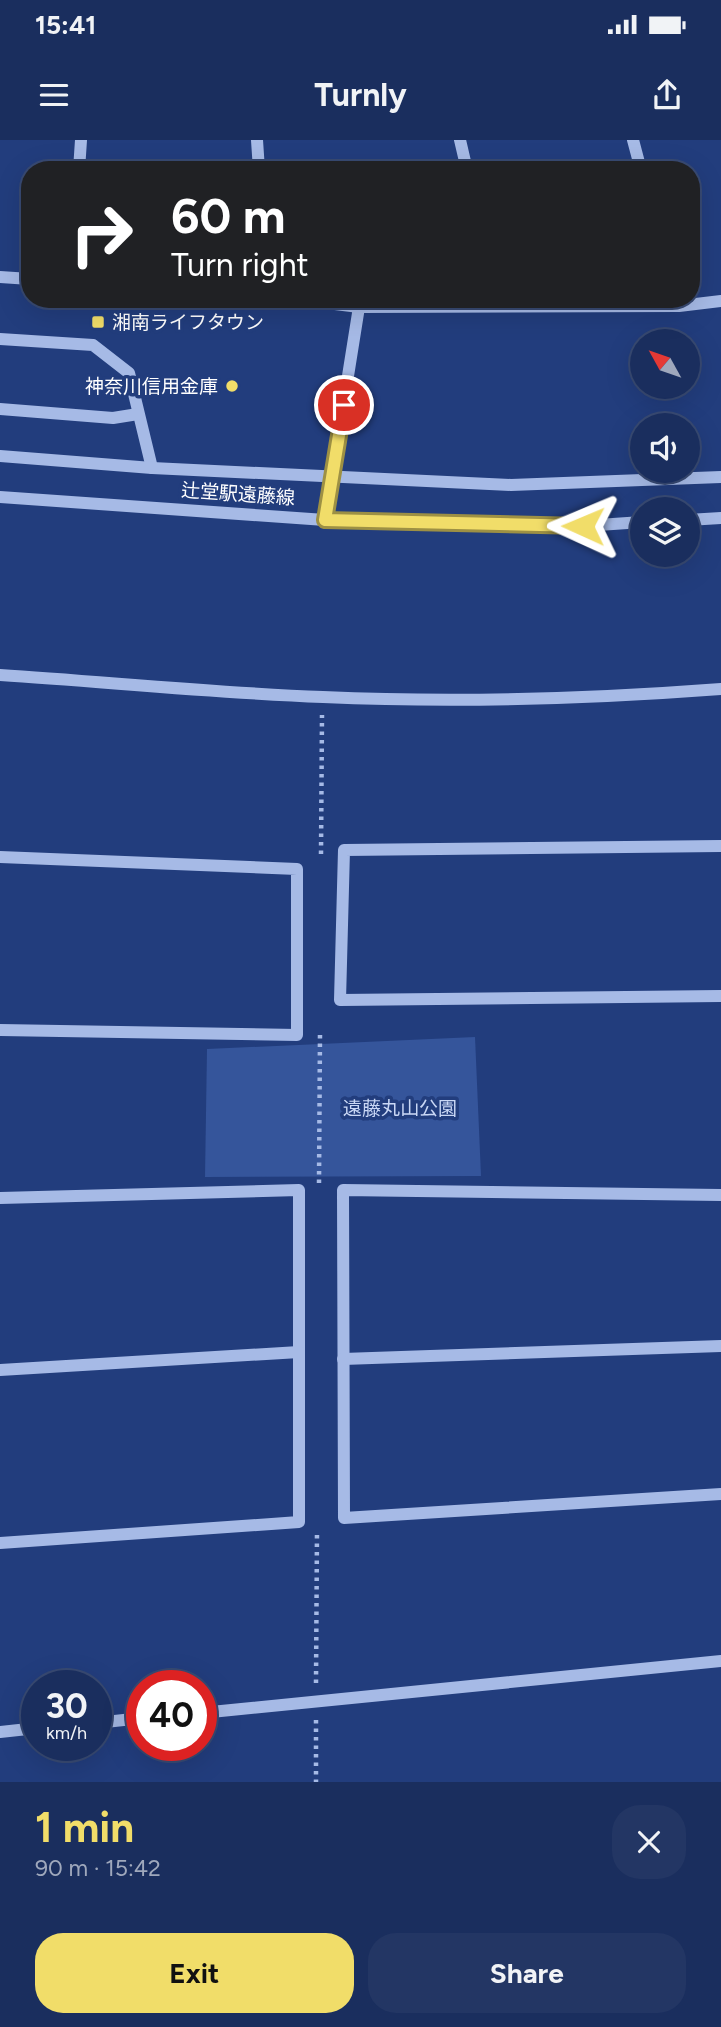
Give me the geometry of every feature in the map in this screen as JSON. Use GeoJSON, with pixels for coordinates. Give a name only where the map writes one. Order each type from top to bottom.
{"type":"FeatureCollection","features":[{"type":"Feature","properties":{"kind":"street"},"geometry":{"type":"LineString","coordinates":[[80,161],[81,140]]}},
{"type":"Feature","properties":{"kind":"street"},"geometry":{"type":"LineString","coordinates":[[257,140],[258,161]]}},
{"type":"Feature","properties":{"kind":"street"},"geometry":{"type":"LineString","coordinates":[[460,140],[465,161]]}},
{"type":"Feature","properties":{"kind":"street"},"geometry":{"type":"LineString","coordinates":[[633,140],[639,161]]}},
{"type":"Feature","properties":{"kind":"street"},"geometry":{"type":"LineString","coordinates":[[0,277],[21,278]]}},
{"type":"Feature","properties":{"kind":"street"},"geometry":{"type":"LineString","coordinates":[[700,302],[721,301]]}},
{"type":"Feature","properties":{"kind":"street"},"geometry":{"type":"LineString","coordinates":[[325,520],[359,308]]}},
{"type":"Feature","properties":{"kind":"street"},"geometry":{"type":"LineString","coordinates":[[0,340],[93,345],[129,373],[152,468]]}},
{"type":"Feature","properties":{"kind":"street"},"geometry":{"type":"LineString","coordinates":[[0,409],[113,418],[138,414]]}},
{"type":"Feature","properties":{"kind":"street","name":"辻堂駅遠藤線"},"geometry":{"type":"LineString","coordinates":[[0,456],[152,468],[511,485],[721,477]]}},
{"type":"Feature","properties":{"kind":"street","name":"辻堂駅遠藤線"},"geometry":{"type":"LineString","coordinates":[[0,498],[325,520],[583,526],[630,523]]}},
{"type":"Feature","properties":{"kind":"street"},"geometry":{"type":"LineString","coordinates":[[700,519],[721,518]]}},
{"type":"Feature","properties":{"kind":"street"},"geometry":{"type":"LineString","coordinates":[[0,675],[322,697],[478,701],[603,697],[721,689]]}},
{"type":"Feature","properties":{"kind":"street"},"geometry":{"type":"LineString","coordinates":[[721,846],[344,850],[341,1000],[721,996]]}},
{"type":"Feature","properties":{"kind":"street"},"geometry":{"type":"LineString","coordinates":[[0,857],[297,869],[298,894],[297,1035],[0,1030]]}},
{"type":"Feature","properties":{"kind":"street"},"geometry":{"type":"LineString","coordinates":[[0,1198],[299,1190],[299,1522],[0,1543]]}},
{"type":"Feature","properties":{"kind":"street"},"geometry":{"type":"LineString","coordinates":[[721,1195],[343,1190],[344,1518],[721,1494]]}},
{"type":"Feature","properties":{"kind":"street"},"geometry":{"type":"LineString","coordinates":[[344,1359],[721,1346]]}},
{"type":"Feature","properties":{"kind":"street"},"geometry":{"type":"LineString","coordinates":[[0,1370],[299,1352]]}},
{"type":"Feature","properties":{"kind":"street"},"geometry":{"type":"LineString","coordinates":[[217,1711],[721,1661]]}},
{"type":"Feature","properties":{"kind":"street"},"geometry":{"type":"LineString","coordinates":[[0,1732],[21,1730]]}},
{"type":"Feature","properties":{"kind":"green space","name":"遠藤丸山公園"},"geometry":{"type":"Polygon","coordinates":[[[475,1037],[481,1176],[205,1177],[207,1049],[475,1037]]]}},
{"type":"Feature","properties":{"kind":"place","name":"湘南ライフタウン"},"geometry":{"type":"Point","coordinates":[98,322]}},
{"type":"Feature","properties":{"kind":"place","name":"神奈川信用金庫"},"geometry":{"type":"Point","coordinates":[232,386]}},
{"type":"Feature","properties":{"kind":"route"},"geometry":{"type":"LineString","coordinates":[[344,405],[325,520],[583,526]]}}]}
